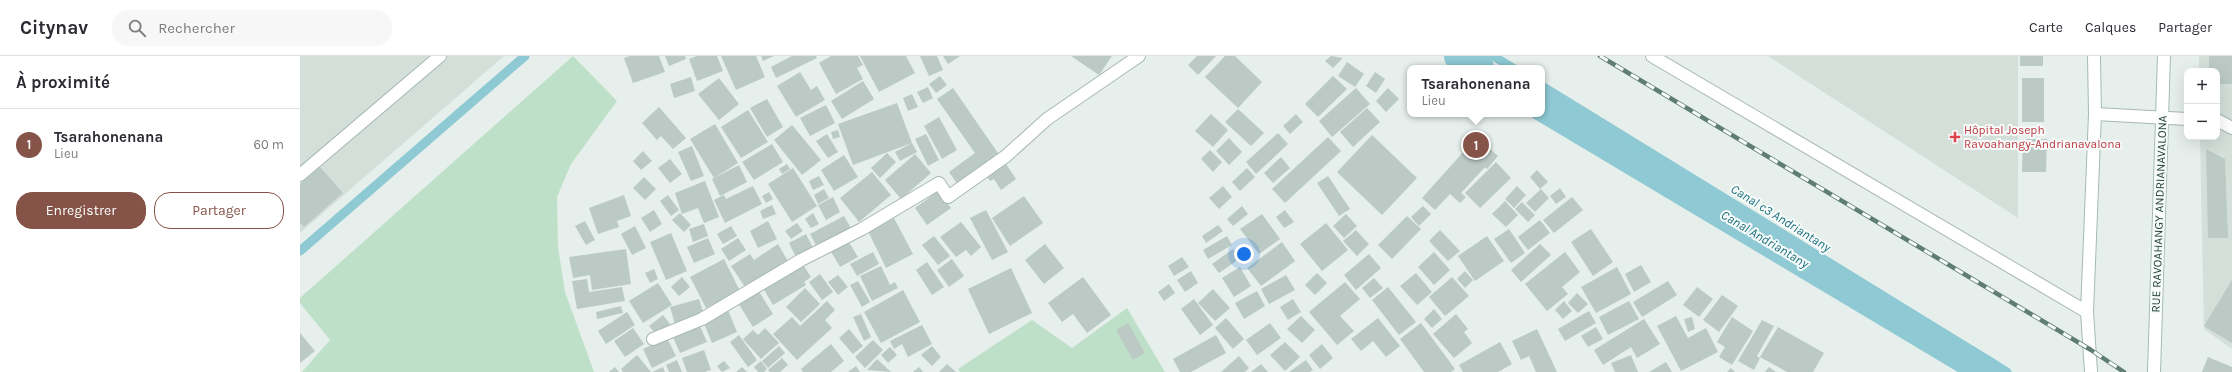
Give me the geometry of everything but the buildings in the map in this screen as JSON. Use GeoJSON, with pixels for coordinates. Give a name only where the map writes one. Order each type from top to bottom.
{"type":"FeatureCollection","features":[{"type":"Feature","properties":{"kind":"street"},"geometry":{"type":"LineString","coordinates":[[300,175],[440,56]]}},
{"type":"Feature","properties":{"kind":"street"},"geometry":{"type":"LineString","coordinates":[[653,340],[702,319],[801,260],[862,229],[939,183],[948,196],[1006,156],[1047,119],[1139,56]]}},
{"type":"Feature","properties":{"kind":"street"},"geometry":{"type":"LineString","coordinates":[[1652,56],[2087,312]]}},
{"type":"Feature","properties":{"kind":"street"},"geometry":{"type":"LineString","coordinates":[[2091,372],[2087,312],[2095,114],[2094,56]]}},
{"type":"Feature","properties":{"kind":"street","name":"RUE RAVOAHANGY ANDRIANAVALONA"},"geometry":{"type":"LineString","coordinates":[[2154,372],[2164,56]]}},
{"type":"Feature","properties":{"kind":"street"},"geometry":{"type":"LineString","coordinates":[[2095,114],[2184,119]]}},
{"type":"Feature","properties":{"kind":"street"},"geometry":{"type":"LineString","coordinates":[[2220,122],[2232,128]]}},
{"type":"Feature","properties":{"kind":"shaded area"},"geometry":{"type":"Polygon","coordinates":[[[300,56],[504,56],[300,233],[300,56]]]}},
{"type":"Feature","properties":{"kind":"shaded area","name":"Hôpital Joseph Ravoahangy-Andrianavalona"},"geometry":{"type":"Polygon","coordinates":[[[1768,56],[2018,56],[2018,218],[1768,56]]]}},
{"type":"Feature","properties":{"kind":"shaded area"},"geometry":{"type":"Polygon","coordinates":[[[2199,56],[2232,56],[2232,349],[2204,329],[2200,140],[2220,140],[2220,68],[2199,68],[2199,56]]]}},
{"type":"Feature","properties":{"kind":"green space"},"geometry":{"type":"Polygon","coordinates":[[[573,56],[617,101],[571,164],[557,197],[558,247],[565,292],[594,372],[302,372],[330,340],[300,303],[300,298],[573,56]]]}},
{"type":"Feature","properties":{"kind":"green space"},"geometry":{"type":"Polygon","coordinates":[[[1127,308],[1165,372],[960,372],[958,369],[1032,320],[1072,348],[1127,308]]]}},
{"type":"Feature","properties":{"kind":"waterway"},"geometry":{"type":"LineString","coordinates":[[300,251],[525,56]]}},
{"type":"Feature","properties":{"kind":"waterway","name":"Canal Andriantany"},"geometry":{"type":"LineString","coordinates":[[1459,56],[1474,65]]}},
{"type":"Feature","properties":{"kind":"waterway","name":"Canal c3 Andriantany"},"geometry":{"type":"LineString","coordinates":[[1493,56],[1508,65]]}},
{"type":"Feature","properties":{"kind":"waterway","name":"Canal c3 Andriantany"},"geometry":{"type":"LineString","coordinates":[[1545,88],[2007,372]]}},
{"type":"Feature","properties":{"kind":"waterway","name":"Canal Andriantany"},"geometry":{"type":"LineString","coordinates":[[1545,108],[1987,372]]}},
{"type":"Feature","properties":{"kind":"railway"},"geometry":{"type":"LineString","coordinates":[[1600,56],[2091,350],[2124,372]]}},
{"type":"Feature","properties":{"kind":"place","name":"Hôpital Joseph Ravoahangy-Andrianavalona"},"geometry":{"type":"Point","coordinates":[1955,137]}},
{"type":"Feature","properties":{"kind":"place","name":"Tsarahonenana"},"geometry":{"type":"Point","coordinates":[1476,145]}}]}
